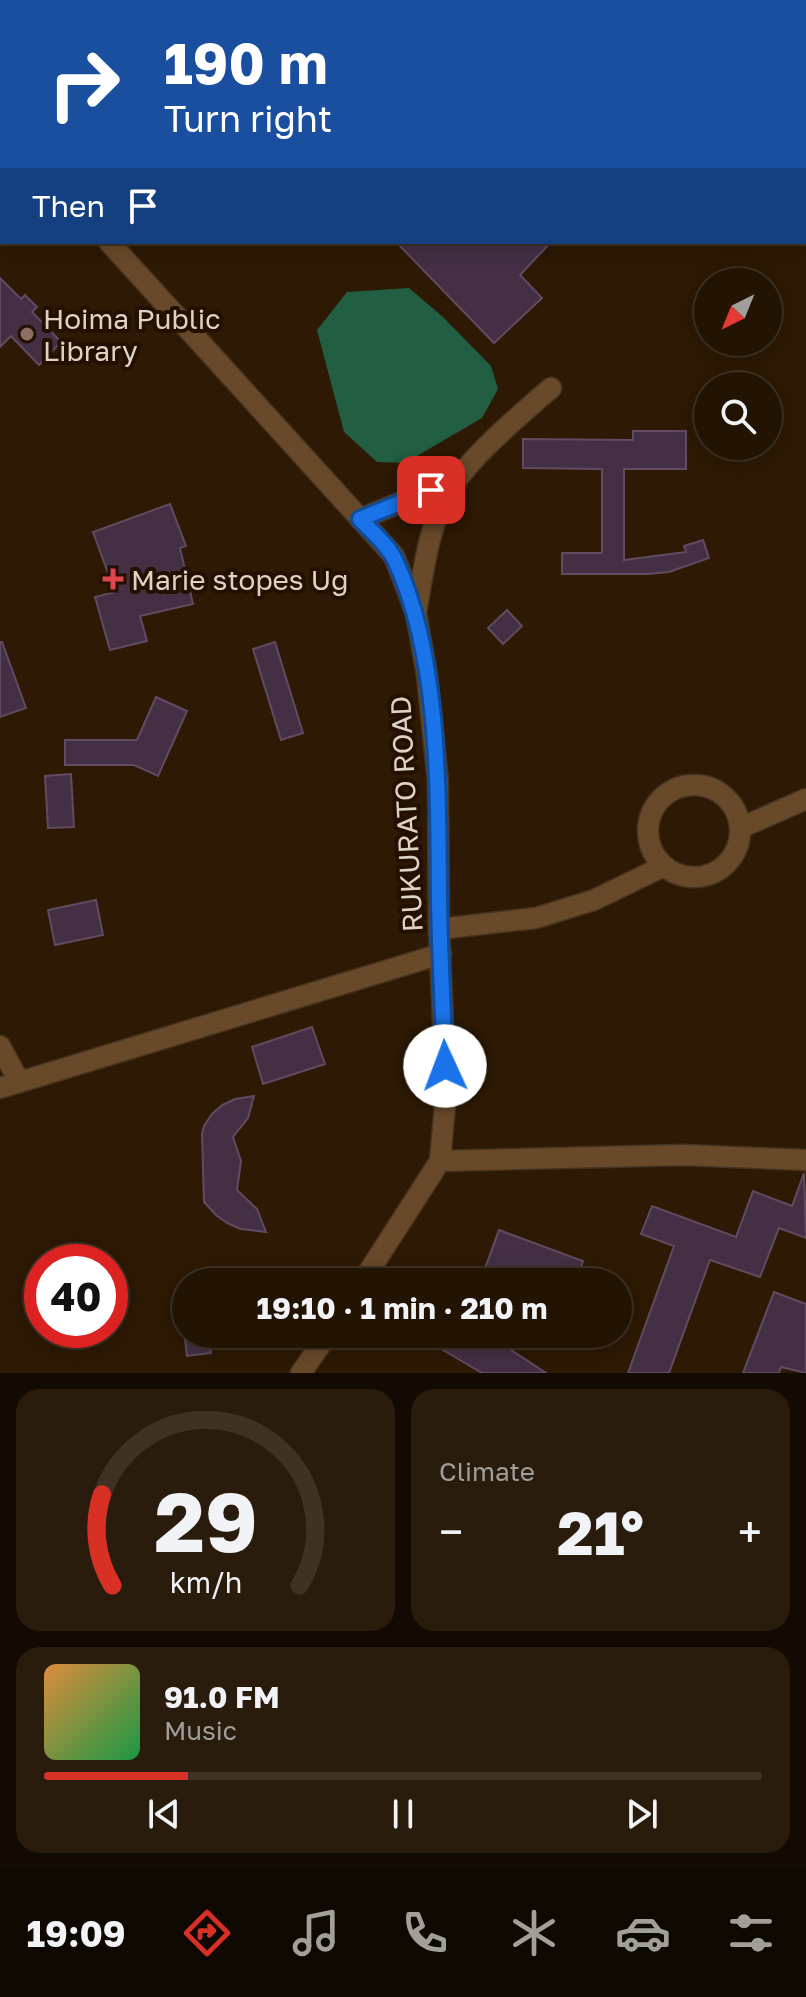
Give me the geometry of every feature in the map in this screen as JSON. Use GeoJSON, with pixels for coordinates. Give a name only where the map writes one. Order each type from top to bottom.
{"type":"FeatureCollection","features":[{"type":"Feature","properties":{"kind":"street","name":"RUKURATO ROAD"},"geometry":{"type":"LineString","coordinates":[[111,244],[394,556],[416,613],[427,676],[438,781],[439,929],[446,1094],[440,1161]]}},
{"type":"Feature","properties":{"kind":"street"},"geometry":{"type":"LineString","coordinates":[[360,519],[431,490],[463,471],[551,388]]}},
{"type":"Feature","properties":{"kind":"street"},"geometry":{"type":"LineString","coordinates":[[416,613],[434,524],[446,497],[463,471]]}},
{"type":"Feature","properties":{"kind":"street"},"geometry":{"type":"LineString","coordinates":[[698,785],[714,789],[727,799],[736,812],[740,828],[737,846],[729,861],[715,872],[697,877],[679,875],[664,866],[652,850],[648,830],[652,811],[665,795],[682,786],[698,785]]}},
{"type":"Feature","properties":{"kind":"street"},"geometry":{"type":"LineString","coordinates":[[740,828],[806,799]]}},
{"type":"Feature","properties":{"kind":"street"},"geometry":{"type":"LineString","coordinates":[[439,929],[536,918],[594,900],[664,866]]}},
{"type":"Feature","properties":{"kind":"street"},"geometry":{"type":"LineString","coordinates":[[0,1046],[9,1084],[441,954]]}},
{"type":"Feature","properties":{"kind":"street"},"geometry":{"type":"LineString","coordinates":[[371,1268],[440,1161],[684,1155],[806,1160]]}},
{"type":"Feature","properties":{"kind":"street"},"geometry":{"type":"LineString","coordinates":[[301,1373],[318,1348]]}},
{"type":"Feature","properties":{"kind":"green space"},"geometry":{"type":"Polygon","coordinates":[[[409,288],[443,317],[491,366],[498,389],[482,418],[405,463],[377,462],[344,432],[317,330],[347,292],[409,288]]]}},
{"type":"Feature","properties":{"kind":"building"},"geometry":{"type":"Polygon","coordinates":[[[398,244],[549,244],[520,275],[542,298],[494,343],[398,244]]]}},
{"type":"Feature","properties":{"kind":"building"},"geometry":{"type":"Polygon","coordinates":[[[0,278],[21,299],[25,295],[37,307],[32,312],[61,342],[39,365],[11,336],[0,347],[0,278]]]}},
{"type":"Feature","properties":{"kind":"building"},"geometry":{"type":"Polygon","coordinates":[[[633,431],[686,431],[686,469],[624,469],[624,560],[686,552],[684,546],[703,540],[709,558],[669,572],[562,574],[562,553],[602,553],[602,469],[523,468],[523,439],[633,440],[633,431]]]}},
{"type":"Feature","properties":{"kind":"building"},"geometry":{"type":"Polygon","coordinates":[[[170,504],[186,546],[180,548],[193,604],[140,616],[147,641],[110,650],[95,597],[115,592],[93,532],[170,504]]]}},
{"type":"Feature","properties":{"kind":"building"},"geometry":{"type":"Polygon","coordinates":[[[507,610],[522,626],[503,644],[488,628],[507,610]]]}},
{"type":"Feature","properties":{"kind":"building"},"geometry":{"type":"Polygon","coordinates":[[[0,642],[26,708],[0,717],[0,642]]]}},
{"type":"Feature","properties":{"kind":"building"},"geometry":{"type":"Polygon","coordinates":[[[275,642],[303,733],[281,740],[253,649],[275,642]]]}},
{"type":"Feature","properties":{"kind":"building"},"geometry":{"type":"Polygon","coordinates":[[[156,697],[187,711],[158,776],[134,765],[65,765],[65,740],[137,740],[156,697]]]}},
{"type":"Feature","properties":{"kind":"building"},"geometry":{"type":"Polygon","coordinates":[[[71,774],[74,827],[48,828],[45,776],[71,774]]]}},
{"type":"Feature","properties":{"kind":"building"},"geometry":{"type":"Polygon","coordinates":[[[96,900],[103,935],[55,945],[48,910],[96,900]]]}},
{"type":"Feature","properties":{"kind":"building"},"geometry":{"type":"Polygon","coordinates":[[[312,1027],[325,1064],[263,1084],[252,1047],[312,1027]]]}},
{"type":"Feature","properties":{"kind":"building"},"geometry":{"type":"Polygon","coordinates":[[[254,1096],[248,1118],[233,1137],[241,1161],[237,1190],[257,1209],[266,1232],[229,1224],[204,1202],[204,1126],[222,1105],[254,1096]]]}},
{"type":"Feature","properties":{"kind":"building"},"geometry":{"type":"Polygon","coordinates":[[[804,1173],[806,1238],[779,1228],[760,1277],[710,1260],[669,1373],[628,1373],[674,1246],[641,1234],[652,1206],[736,1237],[753,1191],[792,1206],[804,1173]]]}},
{"type":"Feature","properties":{"kind":"building"},"geometry":{"type":"Polygon","coordinates":[[[499,1230],[583,1261],[581,1268],[485,1268],[499,1230]]]}},
{"type":"Feature","properties":{"kind":"building"},"geometry":{"type":"Polygon","coordinates":[[[774,1292],[806,1304],[806,1373],[781,1367],[779,1373],[743,1373],[774,1292]]]}},
{"type":"Feature","properties":{"kind":"building"},"geometry":{"type":"Polygon","coordinates":[[[186,1348],[210,1348],[211,1353],[187,1356],[186,1348]]]}},
{"type":"Feature","properties":{"kind":"building"},"geometry":{"type":"Polygon","coordinates":[[[440,1348],[508,1348],[546,1373],[482,1373],[440,1348]]]}},
{"type":"Feature","properties":{"kind":"place","name":"Hoima Public Library"},"geometry":{"type":"Point","coordinates":[27,334]}},
{"type":"Feature","properties":{"kind":"place","name":"Marie stopes Ug"},"geometry":{"type":"Point","coordinates":[113,579]}},
{"type":"Feature","properties":{"kind":"route"},"geometry":{"type":"LineString","coordinates":[[431,490],[360,519],[394,556],[416,613],[427,676],[438,781],[439,929],[445,1066]]}}]}
